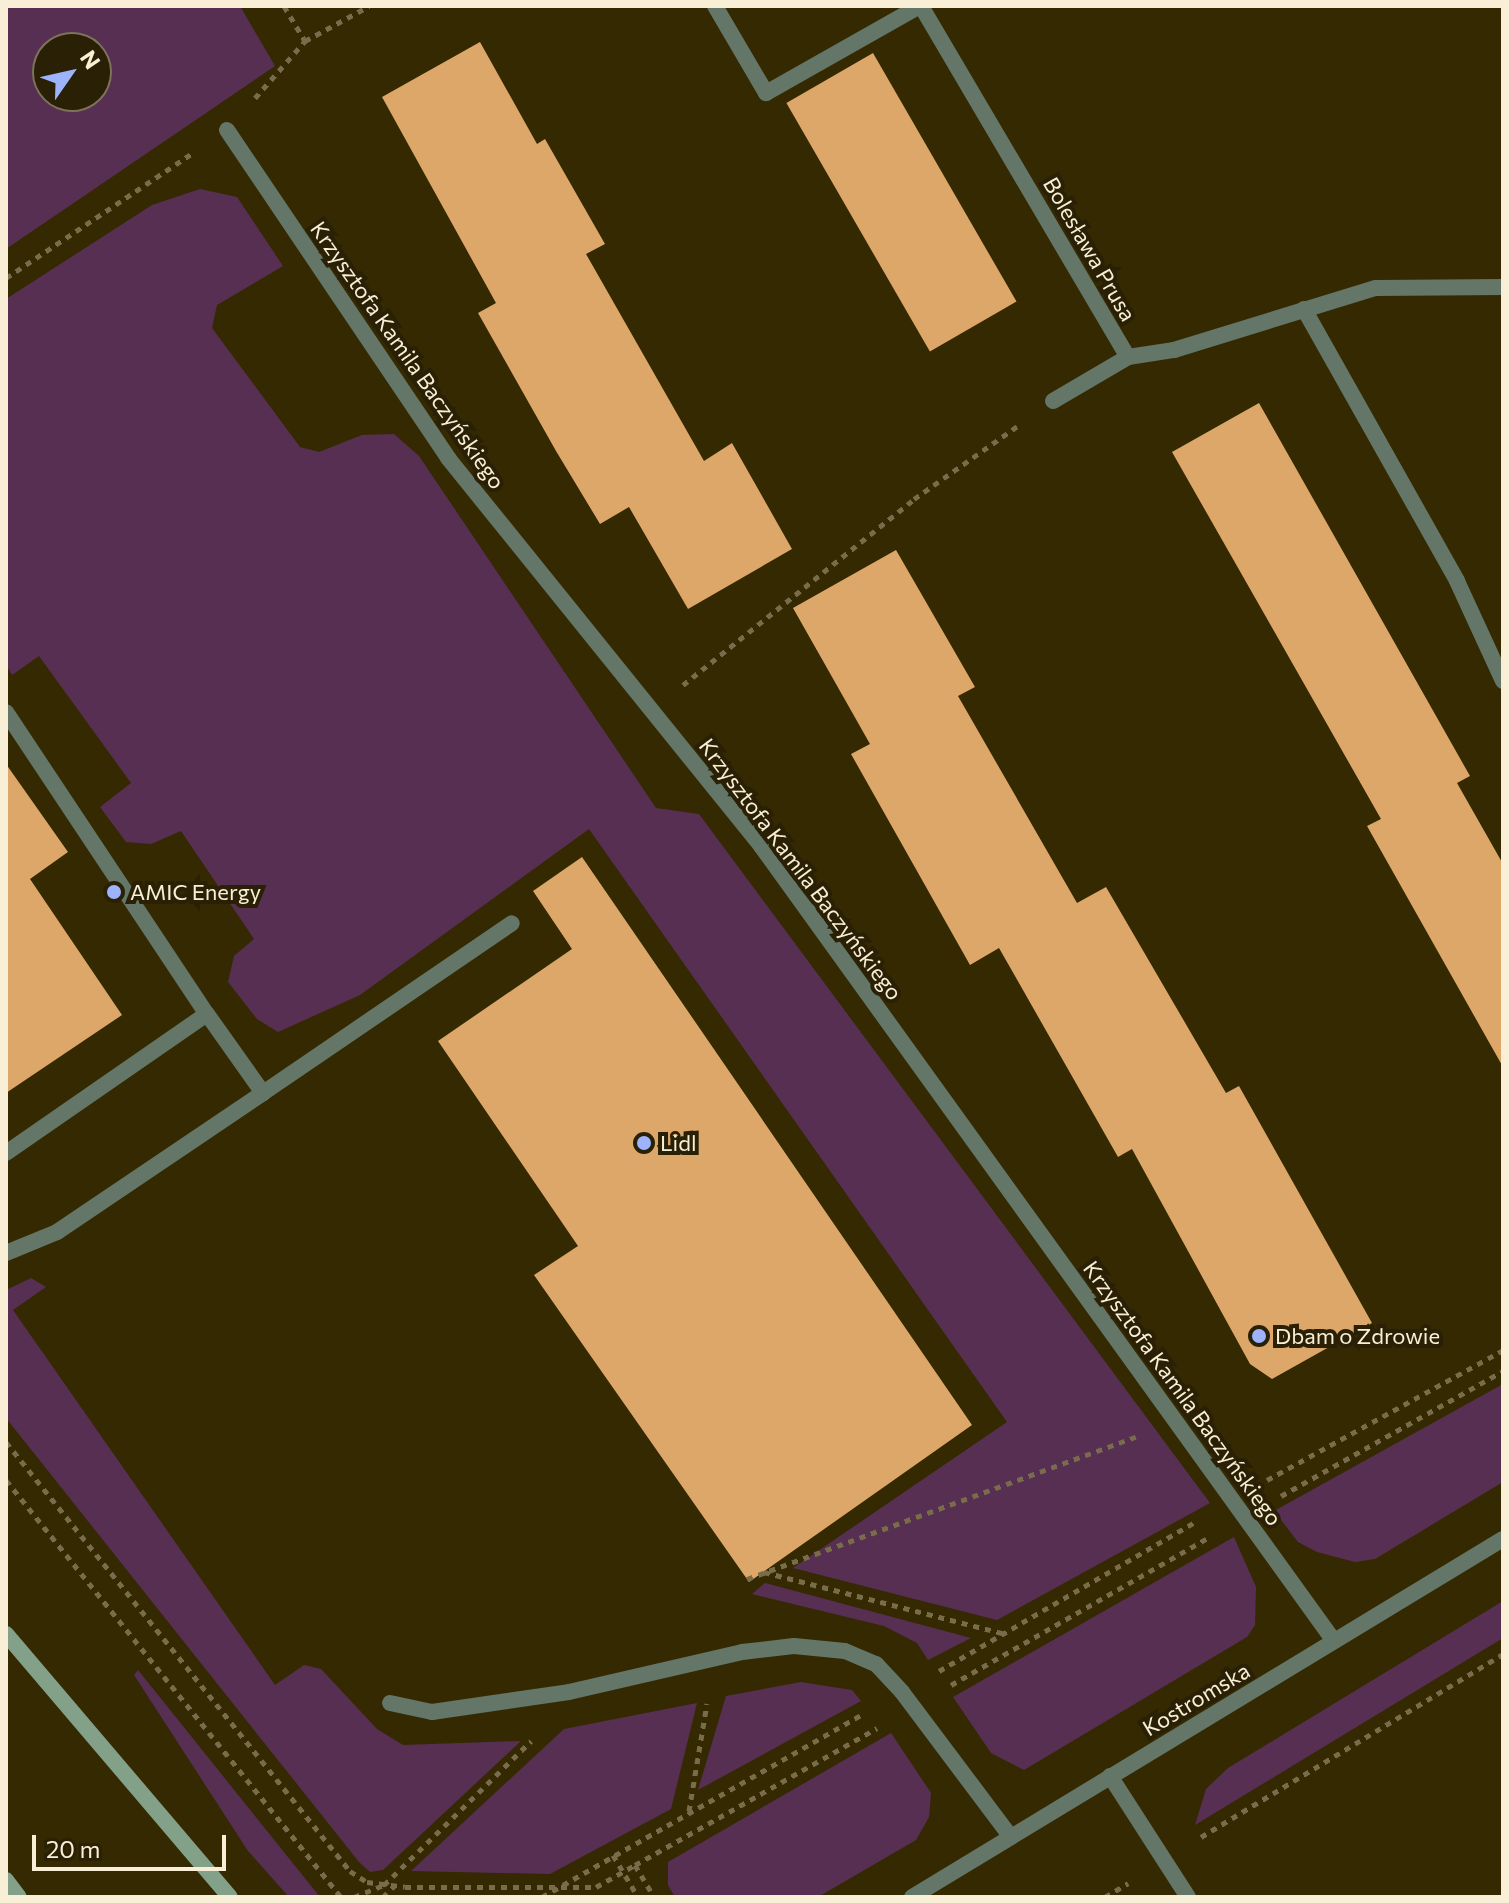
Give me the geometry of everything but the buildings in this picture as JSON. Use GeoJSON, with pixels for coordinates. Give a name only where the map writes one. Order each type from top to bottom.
{"type":"FeatureCollection","features":[{"type":"Feature","properties":{"kind":"main road"},"geometry":{"type":"LineString","coordinates":[[6,1634],[230,1897]]}},
{"type":"Feature","properties":{"kind":"main road"},"geometry":{"type":"LineString","coordinates":[[6,1880],[19,1897]]}},
{"type":"Feature","properties":{"kind":"street"},"geometry":{"type":"LineString","coordinates":[[715,6],[766,93],[921,6]]}},
{"type":"Feature","properties":{"kind":"street","name":"Bolesława Prusa"},"geometry":{"type":"LineString","coordinates":[[921,6],[1128,357],[1174,350],[1376,288],[1503,287]]}},
{"type":"Feature","properties":{"kind":"street","name":"Krzysztofa Kamila Baczyńskiego"},"geometry":{"type":"LineString","coordinates":[[227,130],[448,458],[761,846],[1334,1641]]}},
{"type":"Feature","properties":{"kind":"street"},"geometry":{"type":"LineString","coordinates":[[1304,309],[1457,581],[1503,681]]}},
{"type":"Feature","properties":{"kind":"street"},"geometry":{"type":"LineString","coordinates":[[1053,401],[1128,357]]}},
{"type":"Feature","properties":{"kind":"street"},"geometry":{"type":"LineString","coordinates":[[6,712],[263,1093]]}},
{"type":"Feature","properties":{"kind":"street"},"geometry":{"type":"LineString","coordinates":[[6,1253],[57,1232],[512,923]]}},
{"type":"Feature","properties":{"kind":"street"},"geometry":{"type":"LineString","coordinates":[[6,1153],[207,1014]]}},
{"type":"Feature","properties":{"kind":"street","name":"Kostromska"},"geometry":{"type":"LineString","coordinates":[[912,1897],[1503,1539]]}},
{"type":"Feature","properties":{"kind":"street"},"geometry":{"type":"LineString","coordinates":[[390,1703],[432,1712],[535,1698],[716,1658],[794,1646],[845,1651],[876,1664],[902,1692],[1010,1836]]}},
{"type":"Feature","properties":{"kind":"street"},"geometry":{"type":"LineString","coordinates":[[1110,1776],[1188,1897]]}},
{"type":"Feature","properties":{"kind":"path"},"geometry":{"type":"LineString","coordinates":[[284,6],[305,41]]}},
{"type":"Feature","properties":{"kind":"path"},"geometry":{"type":"LineString","coordinates":[[651,711],[914,499],[1053,401]]}},
{"type":"Feature","properties":{"kind":"path"},"geometry":{"type":"LineString","coordinates":[[542,1897],[1234,1499],[1503,1350]]}},
{"type":"Feature","properties":{"kind":"path"},"geometry":{"type":"LineString","coordinates":[[747,1579],[1178,1422]]}},
{"type":"Feature","properties":{"kind":"path"},"geometry":{"type":"LineString","coordinates":[[6,1442],[350,1871],[384,1885]]}},
{"type":"Feature","properties":{"kind":"path"},"geometry":{"type":"LineString","coordinates":[[6,1480],[341,1897]]}},
{"type":"Feature","properties":{"kind":"path"},"geometry":{"type":"LineString","coordinates":[[763,1572],[1003,1634]]}},
{"type":"Feature","properties":{"kind":"path"},"geometry":{"type":"LineString","coordinates":[[1105,1897],[1503,1654]]}},
{"type":"Feature","properties":{"kind":"path"},"geometry":{"type":"LineString","coordinates":[[689,1811],[716,1658]]}},
{"type":"Feature","properties":{"kind":"path"},"geometry":{"type":"LineString","coordinates":[[384,1885],[534,1737],[535,1698]]}},
{"type":"Feature","properties":{"kind":"path"},"geometry":{"type":"LineString","coordinates":[[354,1897],[384,1885],[596,1887],[884,1724]]}},
{"type":"Feature","properties":{"kind":"path"},"geometry":{"type":"LineString","coordinates":[[613,1855],[638,1897]]}},
{"type":"Feature","properties":{"kind":"path"},"geometry":{"type":"LineString","coordinates":[[635,1865],[654,1897]]}},
{"type":"Feature","properties":{"kind":"path"},"geometry":{"type":"LineString","coordinates":[[383,1897],[395,1885]]}},
{"type":"Feature","properties":{"kind":"shaded area"},"geometry":{"type":"Polygon","coordinates":[[[6,6],[240,6],[275,66],[6,249],[6,6]]]}},
{"type":"Feature","properties":{"kind":"shaded area"},"geometry":{"type":"Polygon","coordinates":[[[200,189],[237,197],[283,266],[217,305],[212,328],[300,447],[319,452],[362,435],[394,434],[419,456],[656,808],[699,814],[1210,1503],[997,1620],[793,1568],[1007,1422],[589,829],[360,995],[278,1032],[257,1019],[228,982],[234,956],[254,939],[181,831],[151,844],[126,842],[100,807],[131,783],[39,656],[12,675],[6,665],[6,299],[152,205],[200,189]]]}},
{"type":"Feature","properties":{"kind":"shaded area"},"geometry":{"type":"Polygon","coordinates":[[[31,1278],[46,1287],[13,1310],[275,1685],[304,1665],[321,1669],[377,1729],[403,1745],[521,1741],[383,1870],[370,1872],[359,1862],[6,1418],[6,1290],[31,1278]]]}},
{"type":"Feature","properties":{"kind":"shaded area"},"geometry":{"type":"Polygon","coordinates":[[[1503,1384],[1503,1482],[1375,1559],[1355,1562],[1317,1552],[1298,1542],[1274,1511],[1503,1384]]]}},
{"type":"Feature","properties":{"kind":"shaded area"},"geometry":{"type":"Polygon","coordinates":[[[1234,1537],[1256,1587],[1255,1625],[1247,1637],[1024,1770],[991,1753],[953,1697],[1234,1537]]]}},
{"type":"Feature","properties":{"kind":"shaded area"},"geometry":{"type":"Polygon","coordinates":[[[765,1583],[971,1638],[928,1660],[917,1643],[884,1626],[752,1594],[765,1583]]]}},
{"type":"Feature","properties":{"kind":"shaded area"},"geometry":{"type":"Polygon","coordinates":[[[1503,1601],[1503,1638],[1195,1825],[1206,1789],[1228,1768],[1503,1601]]]}},
{"type":"Feature","properties":{"kind":"shaded area"},"geometry":{"type":"Polygon","coordinates":[[[138,1670],[320,1897],[289,1897],[248,1851],[134,1675],[138,1670]]]}},
{"type":"Feature","properties":{"kind":"shaded area"},"geometry":{"type":"Polygon","coordinates":[[[801,1682],[852,1690],[861,1701],[698,1790],[726,1696],[801,1682]]]}},
{"type":"Feature","properties":{"kind":"shaded area"},"geometry":{"type":"Polygon","coordinates":[[[697,1703],[671,1809],[550,1874],[411,1871],[564,1729],[697,1703]]]}},
{"type":"Feature","properties":{"kind":"shaded area"},"geometry":{"type":"Polygon","coordinates":[[[891,1733],[931,1793],[929,1817],[916,1840],[818,1897],[675,1897],[668,1885],[668,1862],[891,1733]]]}},
{"type":"Feature","properties":{"kind":"place","name":"AMIC Energy"},"geometry":{"type":"Point","coordinates":[114,892]}},
{"type":"Feature","properties":{"kind":"place","name":"Lidl"},"geometry":{"type":"Point","coordinates":[644,1143]}},
{"type":"Feature","properties":{"kind":"place","name":"Dbam o Zdrowie"},"geometry":{"type":"Point","coordinates":[1259,1336]}}]}
